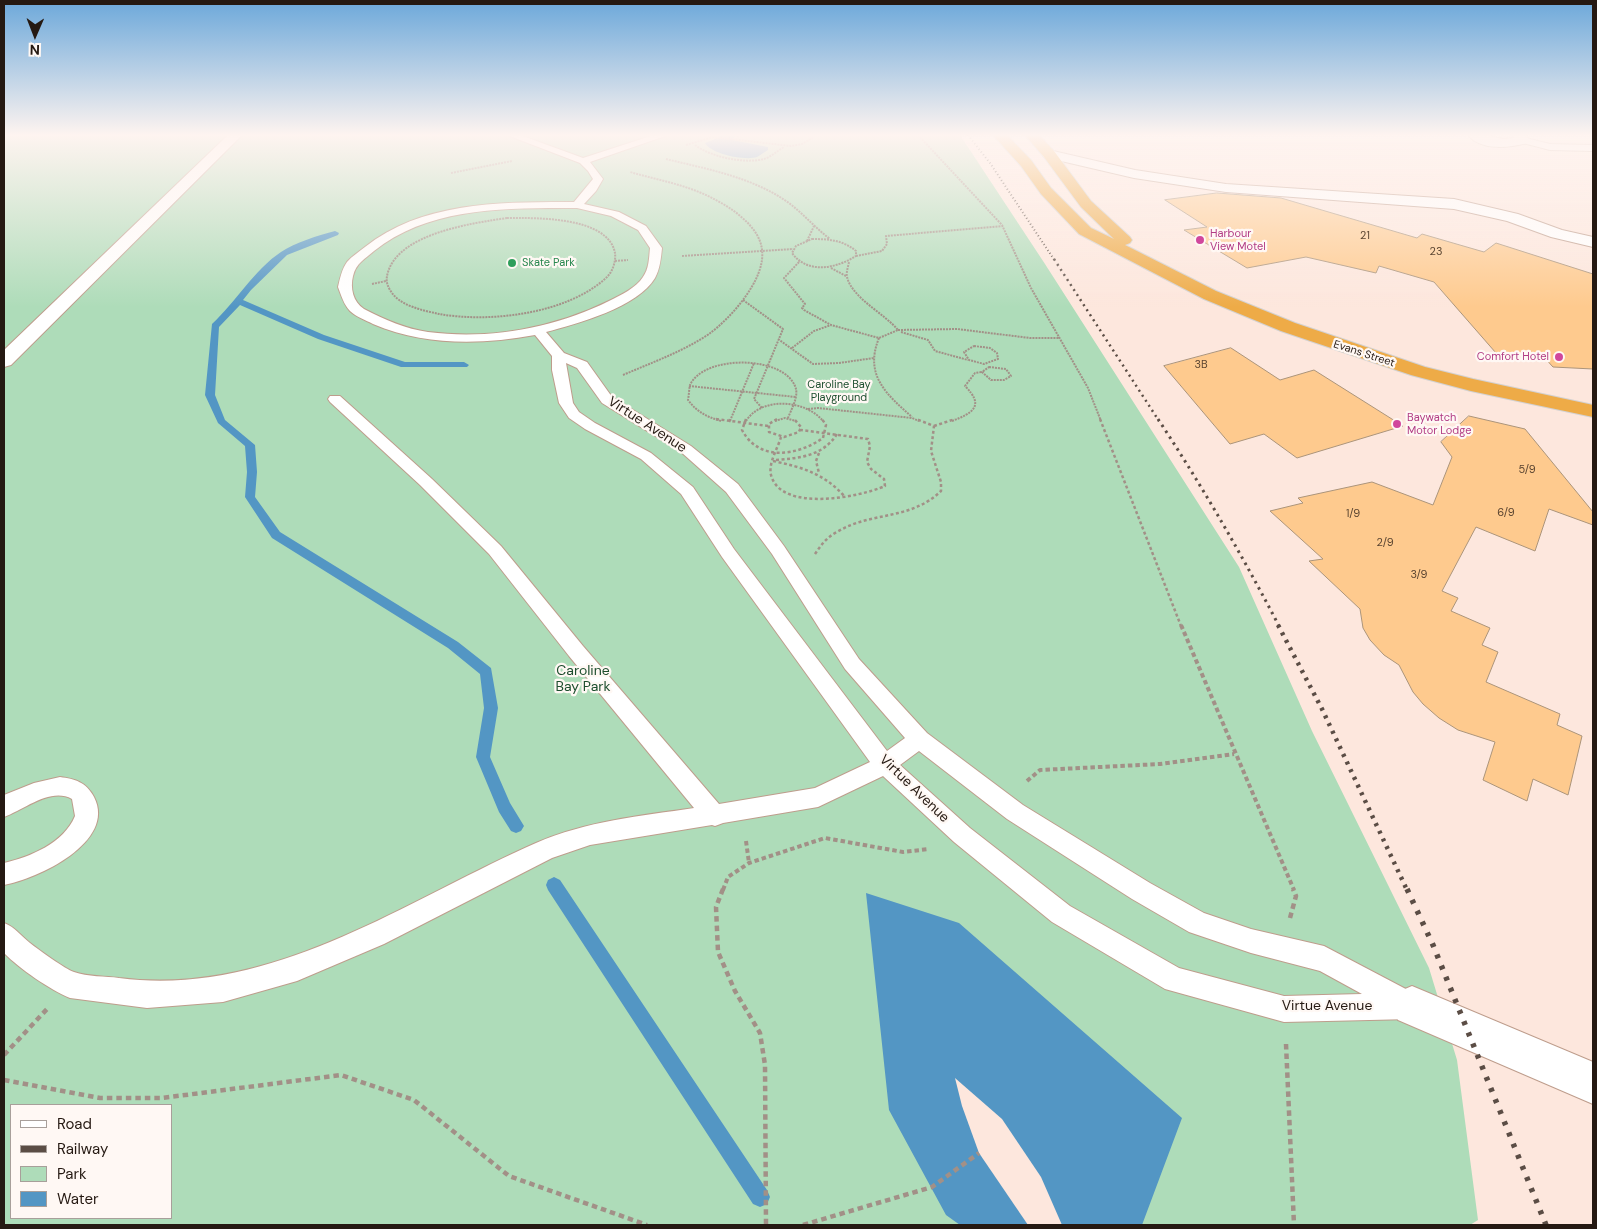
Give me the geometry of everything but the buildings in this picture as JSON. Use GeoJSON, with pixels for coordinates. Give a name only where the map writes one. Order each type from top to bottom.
{"type":"FeatureCollection","features":[{"type":"Feature","properties":{"kind":"highway","name":"Evans Street"},"geometry":{"type":"LineString","coordinates":[[1046,192],[1085,231],[1210,295],[1247,311],[1365,355],[1471,385],[1593,411]]}},
{"type":"Feature","properties":{"kind":"highway"},"geometry":{"type":"LineString","coordinates":[[1076,192],[1146,262]]}},
{"type":"Feature","properties":{"kind":"street"},"geometry":{"type":"LineString","coordinates":[[4,361],[177,192]]}},
{"type":"Feature","properties":{"kind":"street"},"geometry":{"type":"LineString","coordinates":[[1288,192],[1454,204],[1512,218],[1557,234],[1593,242]]}},
{"type":"Feature","properties":{"kind":"street","name":"Virtue Avenue"},"geometry":{"type":"LineString","coordinates":[[1412,1006],[1593,1083]]}},
{"type":"Feature","properties":{"kind":"lane"},"geometry":{"type":"LineString","coordinates":[[577,205],[589,192]]}},
{"type":"Feature","properties":{"kind":"lane"},"geometry":{"type":"LineString","coordinates":[[577,205],[615,214],[642,228],[656,248],[655,258],[653,270],[645,283],[623,299],[592,315],[538,330],[482,337],[428,336],[384,325],[355,308],[344,287],[351,265],[372,244],[406,227],[447,214],[492,207],[577,205]]}},
{"type":"Feature","properties":{"kind":"lane"},"geometry":{"type":"LineString","coordinates":[[538,330],[559,356]]}},
{"type":"Feature","properties":{"kind":"lane","name":"Virtue Avenue"},"geometry":{"type":"LineString","coordinates":[[559,356],[582,365],[607,400],[686,449],[732,488],[778,550],[852,664],[919,739],[1001,801],[1141,891],[1198,923],[1251,941],[1324,959],[1412,1006],[1284,1008],[1174,980],[1061,914],[962,835],[885,765],[728,554],[688,492],[668,472],[646,456],[590,426],[574,415],[566,402],[559,370],[559,356]]}},
{"type":"Feature","properties":{"kind":"lane"},"geometry":{"type":"LineString","coordinates":[[335,399],[426,482],[495,550],[576,651],[715,816]]}},
{"type":"Feature","properties":{"kind":"lane"},"geometry":{"type":"LineString","coordinates":[[4,935],[21,952],[70,985],[147,995],[223,989],[297,968],[367,938],[545,850],[590,835],[715,816],[818,797],[885,765],[919,739]]}},
{"type":"Feature","properties":{"kind":"lane"},"geometry":{"type":"LineString","coordinates":[[4,807],[33,791],[67,788],[79,792],[85,801],[86,812],[81,827],[56,854],[37,865],[4,874]]}},
{"type":"Feature","properties":{"kind":"path"},"geometry":{"type":"LineString","coordinates":[[772,192],[786,200],[831,240]]}},
{"type":"Feature","properties":{"kind":"path"},"geometry":{"type":"LineString","coordinates":[[972,192],[1003,226],[1019,263],[1088,388],[1158,570],[1234,754],[1296,896],[1288,923]]}},
{"type":"Feature","properties":{"kind":"path"},"geometry":{"type":"LineString","coordinates":[[506,218],[541,218],[573,222],[597,231],[612,244],[615,261],[608,275],[588,291],[558,304],[521,314],[480,318],[442,315],[412,307],[392,295],[386,279],[392,262],[410,246],[438,233],[471,224],[506,218]]}},
{"type":"Feature","properties":{"kind":"path"},"geometry":{"type":"LineString","coordinates":[[807,241],[814,226]]}},
{"type":"Feature","properties":{"kind":"path"},"geometry":{"type":"LineString","coordinates":[[827,267],[849,262],[856,256],[881,251],[886,248],[888,243],[886,236],[1003,226]]}},
{"type":"Feature","properties":{"kind":"path"},"geometry":{"type":"LineString","coordinates":[[615,261],[793,249],[807,241],[831,240],[852,247],[856,251],[856,256]]}},
{"type":"Feature","properties":{"kind":"path"},"geometry":{"type":"LineString","coordinates":[[793,249],[792,254],[799,262],[807,265],[827,267],[841,272],[846,276],[859,296],[889,319],[898,330],[928,340],[935,351],[980,364],[1006,369],[1011,376],[1007,380],[993,381],[985,377],[982,372]]}},
{"type":"Feature","properties":{"kind":"path"},"geometry":{"type":"LineString","coordinates":[[799,262],[784,278],[805,304],[802,308],[804,310],[832,325],[879,338],[898,330],[948,329],[1030,338],[1059,338]]}},
{"type":"Feature","properties":{"kind":"path"},"geometry":{"type":"LineString","coordinates":[[846,276],[849,262]]}},
{"type":"Feature","properties":{"kind":"path"},"geometry":{"type":"LineString","coordinates":[[743,300],[783,329],[754,399],[762,408]]}},
{"type":"Feature","properties":{"kind":"path"},"geometry":{"type":"LineString","coordinates":[[791,348],[814,330],[832,325]]}},
{"type":"Feature","properties":{"kind":"path"},"geometry":{"type":"LineString","coordinates":[[879,338],[873,353],[879,380],[896,403],[912,418]]}},
{"type":"Feature","properties":{"kind":"path"},"geometry":{"type":"LineString","coordinates":[[778,339],[813,364],[839,363],[874,358]]}},
{"type":"Feature","properties":{"kind":"path"},"geometry":{"type":"LineString","coordinates":[[808,409],[822,418],[826,425],[826,432],[823,438],[808,448],[787,453],[776,452],[760,448],[748,442],[744,436],[742,430],[743,423],[747,417],[771,405],[793,405],[808,409],[826,409],[912,418],[934,426],[966,415],[974,410],[975,398],[965,386],[975,372],[982,372],[996,361],[999,356],[994,350],[985,346],[974,346],[966,350],[964,355],[969,360]]}},
{"type":"Feature","properties":{"kind":"path"},"geometry":{"type":"LineString","coordinates":[[729,422],[754,363]]}},
{"type":"Feature","properties":{"kind":"path"},"geometry":{"type":"LineString","coordinates":[[788,418],[796,397],[796,387],[793,380],[786,373],[768,366],[754,363],[718,366],[701,372],[692,379],[687,392],[688,400],[692,407],[710,418],[768,426],[775,420],[788,418],[798,422],[800,430]]}},
{"type":"Feature","properties":{"kind":"path"},"geometry":{"type":"LineString","coordinates":[[689,386],[796,397]]}},
{"type":"Feature","properties":{"kind":"path"},"geometry":{"type":"LineString","coordinates":[[768,426],[769,432],[781,437],[796,435],[800,430]]}},
{"type":"Feature","properties":{"kind":"path"},"geometry":{"type":"LineString","coordinates":[[815,554],[820,545],[830,536],[845,527],[858,522],[902,514],[917,509],[931,501],[941,491],[941,482],[931,451],[934,426]]}},
{"type":"Feature","properties":{"kind":"path"},"geometry":{"type":"LineString","coordinates":[[781,437],[773,461],[771,476],[775,482],[789,493],[810,499],[825,500],[878,491],[885,486],[886,481],[883,476],[869,466],[867,456],[871,443],[868,439],[800,430]]}},
{"type":"Feature","properties":{"kind":"path"},"geometry":{"type":"LineString","coordinates":[[773,461],[807,457],[819,452],[833,442],[837,434]]}},
{"type":"Feature","properties":{"kind":"path"},"geometry":{"type":"LineString","coordinates":[[819,452],[816,461],[820,473]]}},
{"type":"Feature","properties":{"kind":"path"},"geometry":{"type":"LineString","coordinates":[[773,461],[820,473],[837,487],[845,497]]}},
{"type":"Feature","properties":{"kind":"path"},"geometry":{"type":"LineString","coordinates":[[1001,801],[1040,770],[1160,764],[1234,754]]}},
{"type":"Feature","properties":{"kind":"path"},"geometry":{"type":"LineString","coordinates":[[766,1225],[765,1065],[760,1033],[735,991],[718,952],[716,907],[728,877],[749,863],[825,838],[903,852],[938,848],[962,835]]}},
{"type":"Feature","properties":{"kind":"path"},"geometry":{"type":"LineString","coordinates":[[4,1054],[70,985]]}},
{"type":"Feature","properties":{"kind":"path"},"geometry":{"type":"LineString","coordinates":[[1286,1041],[1294,1225]]}},
{"type":"Feature","properties":{"kind":"path"},"geometry":{"type":"LineString","coordinates":[[4,1080],[100,1098],[162,1098],[252,1084],[341,1075],[414,1100],[509,1176],[647,1225]]}},
{"type":"Feature","properties":{"kind":"path"},"geometry":{"type":"LineString","coordinates":[[803,1225],[932,1187],[979,1153]]}},
{"type":"Feature","properties":{"kind":"green space","name":"Caroline Bay Park"},"geometry":{"type":"Polygon","coordinates":[[[4,192],[998,192],[1239,567],[1312,731],[1429,968],[1457,1060],[1478,1220],[1470,1225],[4,1225],[4,192]]]}},
{"type":"Feature","properties":{"kind":"water"},"geometry":{"type":"Polygon","coordinates":[[[866,893],[959,923],[1182,1118],[1142,1225],[960,1225],[946,1215],[889,1110],[866,893]]]}},
{"type":"Feature","properties":{"kind":"pier"},"geometry":{"type":"Polygon","coordinates":[[[955,1078],[1002,1119],[1041,1177],[1062,1225],[1028,1225],[979,1153],[962,1106],[955,1078]]]}},
{"type":"Feature","properties":{"kind":"waterway"},"geometry":{"type":"LineString","coordinates":[[238,301],[248,288],[284,253],[335,233]]}},
{"type":"Feature","properties":{"kind":"waterway"},"geometry":{"type":"LineString","coordinates":[[238,301],[321,337],[404,365],[464,365]]}},
{"type":"Feature","properties":{"kind":"waterway"},"geometry":{"type":"LineString","coordinates":[[238,301],[215,326],[210,395],[221,421],[250,445],[252,472],[250,497],[276,535],[453,645],[486,672],[491,708],[483,757],[504,807],[516,826]]}},
{"type":"Feature","properties":{"kind":"waterway"},"geometry":{"type":"LineString","coordinates":[[554,885],[760,1197]]}},
{"type":"Feature","properties":{"kind":"railway"},"geometry":{"type":"LineString","coordinates":[[1009,192],[1055,261]]}},
{"type":"Feature","properties":{"kind":"railway"},"geometry":{"type":"LineString","coordinates":[[1054,259],[1159,421]]}},
{"type":"Feature","properties":{"kind":"railway"},"geometry":{"type":"LineString","coordinates":[[1158,419],[1221,521],[1279,626]]}},
{"type":"Feature","properties":{"kind":"railway"},"geometry":{"type":"LineString","coordinates":[[1278,625],[1322,709],[1407,890]]}},
{"type":"Feature","properties":{"kind":"railway"},"geometry":{"type":"LineString","coordinates":[[1407,889],[1433,945],[1546,1225]]}},
{"type":"Feature","properties":{"kind":"place","name":"Harbour View Motel"},"geometry":{"type":"Point","coordinates":[1200,240]}},
{"type":"Feature","properties":{"kind":"place","name":"Skate Park"},"geometry":{"type":"Point","coordinates":[512,263]}},
{"type":"Feature","properties":{"kind":"place","name":"Comfort Hotel"},"geometry":{"type":"Point","coordinates":[1559,357]}},
{"type":"Feature","properties":{"kind":"place","name":"Baywatch Motor Lodge"},"geometry":{"type":"Point","coordinates":[1397,424]}},
{"type":"Feature","properties":{"kind":"park label","name":"Caroline Bay Playground"},"geometry":{"type":"Point","coordinates":[839,391]}}]}
